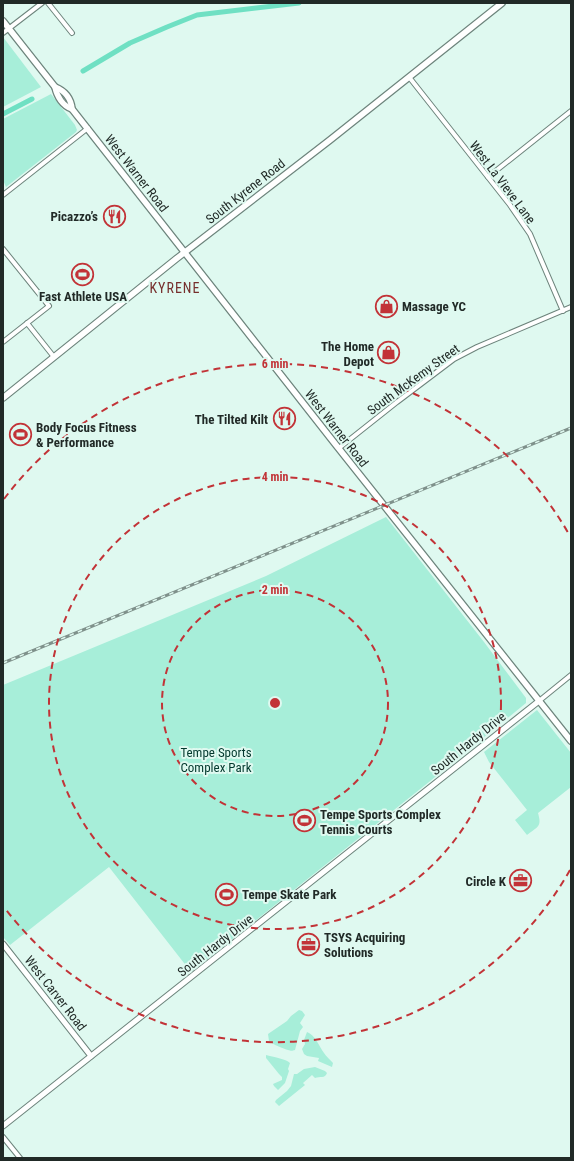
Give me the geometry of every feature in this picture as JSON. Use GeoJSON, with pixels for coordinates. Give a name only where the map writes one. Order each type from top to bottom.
{"type":"FeatureCollection","features":[{"type":"Feature","properties":{"kind":"main road","name":"South Kyrene Road"},"geometry":{"type":"LineString","coordinates":[[3,398],[185,252],[502,3]]}},
{"type":"Feature","properties":{"kind":"main road","name":"West Warner Road"},"geometry":{"type":"LineString","coordinates":[[3,21],[55,87],[57,95],[66,107],[72,109],[88,128],[571,741]]}},
{"type":"Feature","properties":{"kind":"street"},"geometry":{"type":"LineString","coordinates":[[3,33],[42,3]]}},
{"type":"Feature","properties":{"kind":"street"},"geometry":{"type":"LineString","coordinates":[[48,3],[72,33]]}},
{"type":"Feature","properties":{"kind":"street","name":"West La Vieve Lane"},"geometry":{"type":"LineString","coordinates":[[409,77],[510,205],[530,234],[563,311]]}},
{"type":"Feature","properties":{"kind":"street"},"geometry":{"type":"LineString","coordinates":[[488,177],[571,111]]}},
{"type":"Feature","properties":{"kind":"street"},"geometry":{"type":"LineString","coordinates":[[3,195],[88,128]]}},
{"type":"Feature","properties":{"kind":"street"},"geometry":{"type":"LineString","coordinates":[[3,249],[49,306],[3,342]]}},
{"type":"Feature","properties":{"kind":"street","name":"South McKemy Street"},"geometry":{"type":"LineString","coordinates":[[339,448],[454,359],[476,347],[571,307]]}},
{"type":"Feature","properties":{"kind":"street"},"geometry":{"type":"LineString","coordinates":[[27,323],[54,357]]}},
{"type":"Feature","properties":{"kind":"street","name":"South Hardy Drive"},"geometry":{"type":"LineString","coordinates":[[3,1126],[571,675]]}},
{"type":"Feature","properties":{"kind":"street","name":"West Carver Road"},"geometry":{"type":"LineString","coordinates":[[3,944],[91,1056]]}},
{"type":"Feature","properties":{"kind":"street"},"geometry":{"type":"LineString","coordinates":[[3,1137],[20,1158]]}},
{"type":"Feature","properties":{"kind":"green space"},"geometry":{"type":"Polygon","coordinates":[[[3,37],[41,87],[3,107],[3,37]]]}},
{"type":"Feature","properties":{"kind":"green space"},"geometry":{"type":"Polygon","coordinates":[[[51,94],[75,125],[77,130],[6,187],[3,180],[3,119],[51,94]]]}},
{"type":"Feature","properties":{"kind":"green space","name":"Tempe Sports Complex Park"},"geometry":{"type":"Polygon","coordinates":[[[386,517],[484,642],[526,698],[526,703],[191,972],[109,867],[10,945],[3,937],[3,685],[266,576],[386,517]]]}},
{"type":"Feature","properties":{"kind":"green space"},"geometry":{"type":"Polygon","coordinates":[[[537,710],[571,753],[571,787],[538,813],[540,821],[538,826],[527,835],[515,820],[527,810],[489,762],[484,752],[537,710]]]}},
{"type":"Feature","properties":{"kind":"green space"},"geometry":{"type":"Polygon","coordinates":[[[299,1010],[305,1015],[300,1023],[303,1027],[300,1031],[295,1050],[291,1051],[269,1041],[268,1034],[287,1021],[299,1010]]]}},
{"type":"Feature","properties":{"kind":"green space"},"geometry":{"type":"Polygon","coordinates":[[[307,1032],[315,1038],[325,1054],[333,1063],[332,1067],[318,1061],[319,1058],[304,1054],[302,1049],[305,1044],[304,1040],[307,1032]]]}},
{"type":"Feature","properties":{"kind":"green space"},"geometry":{"type":"Polygon","coordinates":[[[266,1055],[286,1060],[290,1063],[285,1083],[278,1090],[273,1084],[282,1080],[282,1077],[266,1058],[266,1055]]]}},
{"type":"Feature","properties":{"kind":"green space"},"geometry":{"type":"Polygon","coordinates":[[[315,1067],[325,1071],[327,1073],[326,1075],[324,1077],[315,1078],[312,1075],[303,1083],[305,1085],[279,1106],[275,1102],[291,1086],[294,1074],[297,1074],[304,1069],[315,1067]]]}},
{"type":"Feature","properties":{"kind":"waterway"},"geometry":{"type":"LineString","coordinates":[[83,71],[130,43],[197,15],[299,3]]}},
{"type":"Feature","properties":{"kind":"waterway"},"geometry":{"type":"LineString","coordinates":[[3,114],[32,99]]}},
{"type":"Feature","properties":{"kind":"railway"},"geometry":{"type":"LineString","coordinates":[[3,663],[571,428]]}},
{"type":"Feature","properties":{"kind":"place","name":"Picazzo’s"},"geometry":{"type":"Point","coordinates":[114,216]}},
{"type":"Feature","properties":{"kind":"place","name":"Fast Athlete USA"},"geometry":{"type":"Point","coordinates":[83,274]}},
{"type":"Feature","properties":{"kind":"place","name":"Massage YC"},"geometry":{"type":"Point","coordinates":[387,306]}},
{"type":"Feature","properties":{"kind":"place","name":"The Home Depot"},"geometry":{"type":"Point","coordinates":[389,353]}},
{"type":"Feature","properties":{"kind":"place","name":"The Tilted Kilt"},"geometry":{"type":"Point","coordinates":[284,419]}},
{"type":"Feature","properties":{"kind":"place","name":"Body Focus Fitness & Performance"},"geometry":{"type":"Point","coordinates":[20,434]}},
{"type":"Feature","properties":{"kind":"place","name":"Tempe Sports Complex Tennis Courts"},"geometry":{"type":"Point","coordinates":[305,821]}},
{"type":"Feature","properties":{"kind":"place","name":"Circle K"},"geometry":{"type":"Point","coordinates":[521,881]}},
{"type":"Feature","properties":{"kind":"place","name":"Tempe Skate Park"},"geometry":{"type":"Point","coordinates":[226,894]}},
{"type":"Feature","properties":{"kind":"place","name":"TSYS Acquiring Solutions"},"geometry":{"type":"Point","coordinates":[308,944]}},
{"type":"Feature","properties":{"kind":"district","name":"KYRENE"},"geometry":{"type":"Point","coordinates":[175,288]}}]}
